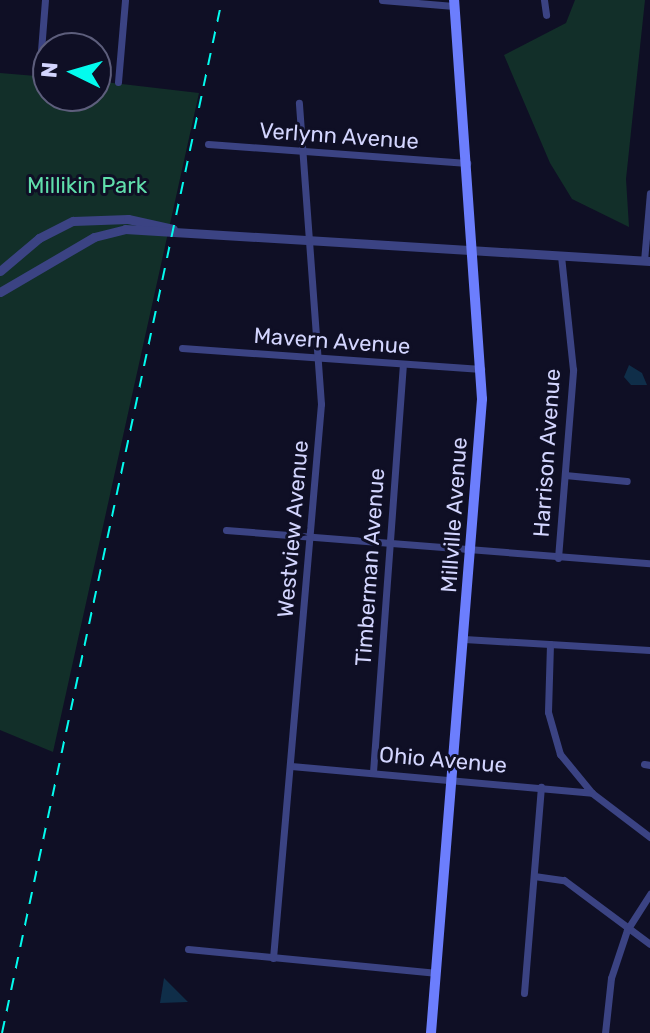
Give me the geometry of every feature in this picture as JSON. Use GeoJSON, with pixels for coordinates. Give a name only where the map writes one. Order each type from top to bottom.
{"type":"FeatureCollection","features":[{"type":"Feature","properties":{"kind":"main road","name":"Millville Avenue"},"geometry":{"type":"LineString","coordinates":[[431,1033],[454,778],[481,369],[454,3]]}},
{"type":"Feature","properties":{"kind":"street"},"geometry":{"type":"LineString","coordinates":[[42,32],[45,0]]}},
{"type":"Feature","properties":{"kind":"street"},"geometry":{"type":"LineString","coordinates":[[118,82],[125,0]]}},
{"type":"Feature","properties":{"kind":"street"},"geometry":{"type":"LineString","coordinates":[[382,0],[454,3]]}},
{"type":"Feature","properties":{"kind":"street"},"geometry":{"type":"LineString","coordinates":[[544,0],[546,15]]}},
{"type":"Feature","properties":{"kind":"street","name":"Westview Avenue"},"geometry":{"type":"LineString","coordinates":[[273,958],[310,538],[319,359],[299,103]]}},
{"type":"Feature","properties":{"kind":"street","name":"Verlynn Avenue"},"geometry":{"type":"LineString","coordinates":[[208,144],[467,163]]}},
{"type":"Feature","properties":{"kind":"street"},"geometry":{"type":"LineString","coordinates":[[0,292],[94,237],[125,229],[173,229],[310,241],[647,261],[650,193]]}},
{"type":"Feature","properties":{"kind":"street"},"geometry":{"type":"LineString","coordinates":[[0,271],[39,238],[73,221],[128,219],[173,229]]}},
{"type":"Feature","properties":{"kind":"street","name":"Harrison Avenue"},"geometry":{"type":"LineString","coordinates":[[558,558],[573,370],[561,256]]}},
{"type":"Feature","properties":{"kind":"street","name":"Mavern Avenue"},"geometry":{"type":"LineString","coordinates":[[182,348],[481,369]]}},
{"type":"Feature","properties":{"kind":"street","name":"Timberman Avenue"},"geometry":{"type":"LineString","coordinates":[[373,772],[403,365]]}},
{"type":"Feature","properties":{"kind":"street"},"geometry":{"type":"LineString","coordinates":[[565,475],[627,481]]}},
{"type":"Feature","properties":{"kind":"street"},"geometry":{"type":"LineString","coordinates":[[226,530],[390,546],[650,563]]}},
{"type":"Feature","properties":{"kind":"street"},"geometry":{"type":"LineString","coordinates":[[464,639],[650,650]]}},
{"type":"Feature","properties":{"kind":"street"},"geometry":{"type":"LineString","coordinates":[[550,644],[547,683],[552,735],[572,772],[592,793],[650,837]]}},
{"type":"Feature","properties":{"kind":"street","name":"Ohio Avenue"},"geometry":{"type":"LineString","coordinates":[[291,766],[454,778],[592,793]]}},
{"type":"Feature","properties":{"kind":"street"},"geometry":{"type":"LineString","coordinates":[[524,993],[541,787]]}},
{"type":"Feature","properties":{"kind":"street"},"geometry":{"type":"LineString","coordinates":[[534,876],[564,880],[627,930],[650,944]]}},
{"type":"Feature","properties":{"kind":"street"},"geometry":{"type":"LineString","coordinates":[[605,1033],[611,978],[627,930],[650,894]]}},
{"type":"Feature","properties":{"kind":"street"},"geometry":{"type":"LineString","coordinates":[[188,949],[435,973]]}},
{"type":"Feature","properties":{"kind":"green space"},"geometry":{"type":"Polygon","coordinates":[[[575,0],[645,0],[626,179],[629,227],[572,199],[550,163],[504,55],[566,23],[575,0]]]}},
{"type":"Feature","properties":{"kind":"green space","name":"Millikin Park"},"geometry":{"type":"Polygon","coordinates":[[[0,73],[32,76],[32,112],[112,112],[112,83],[199,93],[53,752],[0,730],[0,73]]]}},
{"type":"Feature","properties":{"kind":"water"},"geometry":{"type":"Polygon","coordinates":[[[629,365],[642,373],[647,385],[631,385],[624,377],[629,365]]]}},
{"type":"Feature","properties":{"kind":"water"},"geometry":{"type":"Polygon","coordinates":[[[164,978],[188,1002],[160,1003],[164,978]]]}},
{"type":"Feature","properties":{"kind":"railway"},"geometry":{"type":"LineString","coordinates":[[2,1033],[222,0]]}}]}
